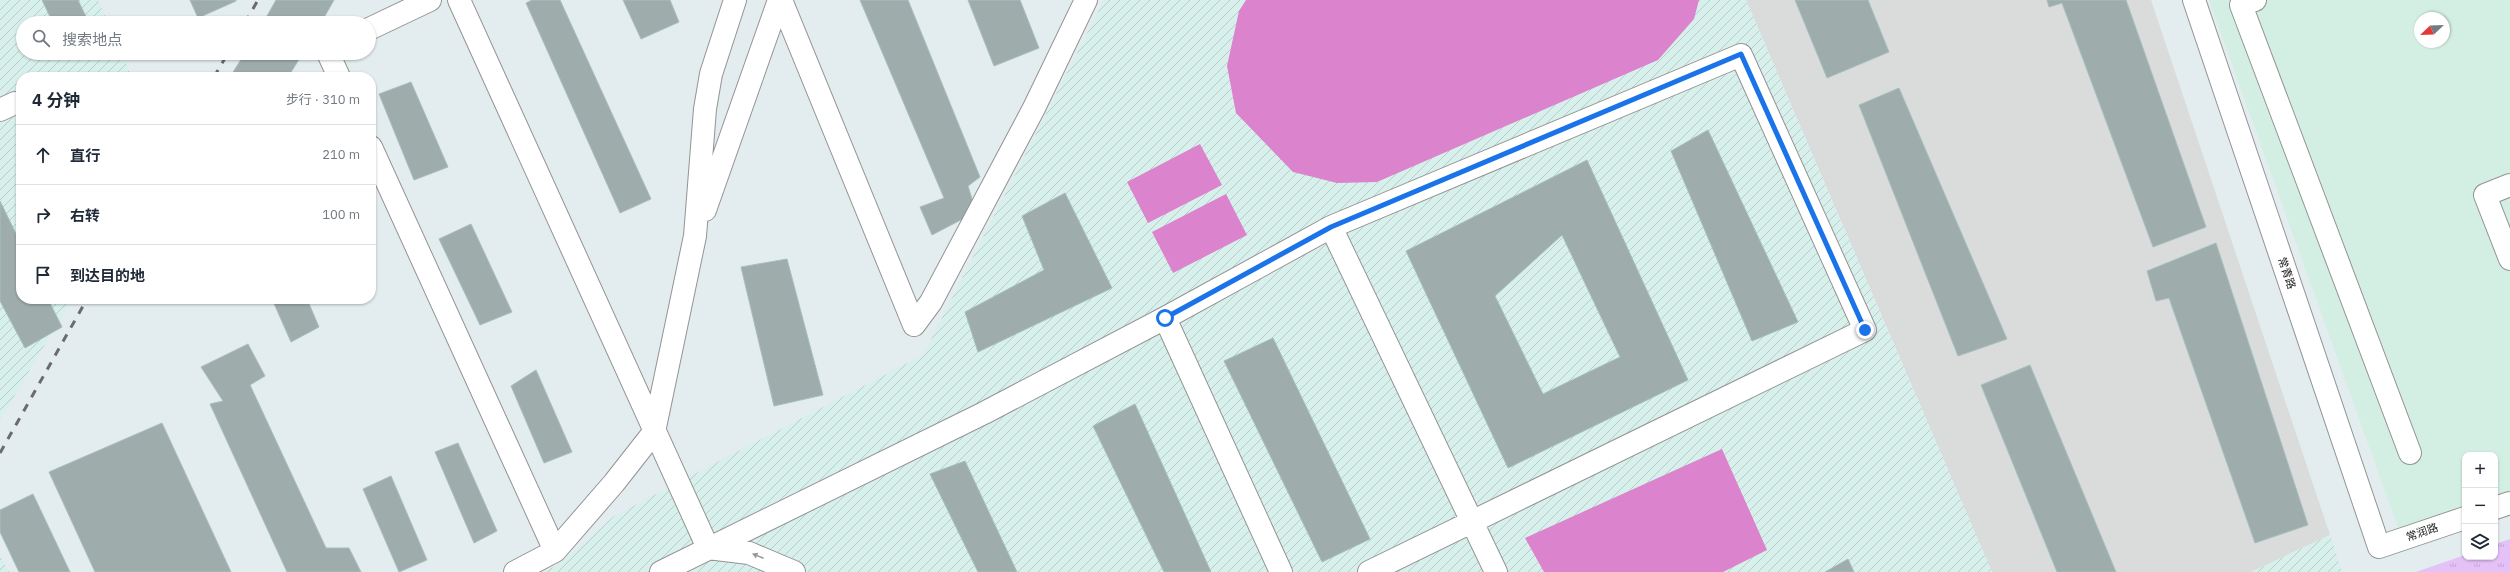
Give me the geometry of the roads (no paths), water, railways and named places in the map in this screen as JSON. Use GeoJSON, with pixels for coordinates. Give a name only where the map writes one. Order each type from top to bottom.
{"type":"FeatureCollection","features":[{"type":"Feature","properties":{"kind":"street"},"geometry":{"type":"LineString","coordinates":[[376,26],[430,0]]}},
{"type":"Feature","properties":{"kind":"street"},"geometry":{"type":"LineString","coordinates":[[459,0],[708,548]]}},
{"type":"Feature","properties":{"kind":"street"},"geometry":{"type":"LineString","coordinates":[[515,572],[555,551],[614,483],[654,432],[695,236],[704,109],[711,74],[735,0]]}},
{"type":"Feature","properties":{"kind":"street"},"geometry":{"type":"LineString","coordinates":[[695,236],[780,0]]}},
{"type":"Feature","properties":{"kind":"street"},"geometry":{"type":"LineString","coordinates":[[780,0],[914,325],[931,302],[1034,108],[1086,0]]}},
{"type":"Feature","properties":{"kind":"street","name":"常青路"},"geometry":{"type":"LineString","coordinates":[[2194,0],[2380,547]]}},
{"type":"Feature","properties":{"kind":"street"},"geometry":{"type":"LineString","coordinates":[[2255,0],[2241,5],[2410,453]]}},
{"type":"Feature","properties":{"kind":"street"},"geometry":{"type":"LineString","coordinates":[[661,572],[984,413],[1165,318],[1331,227],[1741,54],[1865,330],[1369,572]]}},
{"type":"Feature","properties":{"kind":"street"},"geometry":{"type":"LineString","coordinates":[[331,60],[337,72]]}},
{"type":"Feature","properties":{"kind":"street"},"geometry":{"type":"LineString","coordinates":[[376,158],[555,551]]}},
{"type":"Feature","properties":{"kind":"street"},"geometry":{"type":"LineString","coordinates":[[2510,185],[2485,195],[2510,259]]}},
{"type":"Feature","properties":{"kind":"street"},"geometry":{"type":"LineString","coordinates":[[1331,227],[1496,572]]}},
{"type":"Feature","properties":{"kind":"street"},"geometry":{"type":"LineString","coordinates":[[1165,318],[1281,572]]}},
{"type":"Feature","properties":{"kind":"street"},"geometry":{"type":"LineString","coordinates":[[2498,507],[2510,503]]}},
{"type":"Feature","properties":{"kind":"street","name":"常润路"},"geometry":{"type":"LineString","coordinates":[[2380,547],[2462,519]]}},
{"type":"Feature","properties":{"kind":"street"},"geometry":{"type":"LineString","coordinates":[[695,572],[708,548]]}},
{"type":"Feature","properties":{"kind":"street"},"geometry":{"type":"LineString","coordinates":[[708,548],[749,552],[794,572]]}},
{"type":"Feature","properties":{"kind":"railway"},"geometry":{"type":"LineString","coordinates":[[249,16],[258,0]]}},
{"type":"Feature","properties":{"kind":"railway"},"geometry":{"type":"LineString","coordinates":[[217,72],[224,60]]}},
{"type":"Feature","properties":{"kind":"railway"},"geometry":{"type":"LineString","coordinates":[[0,453],[84,304]]}}]}
